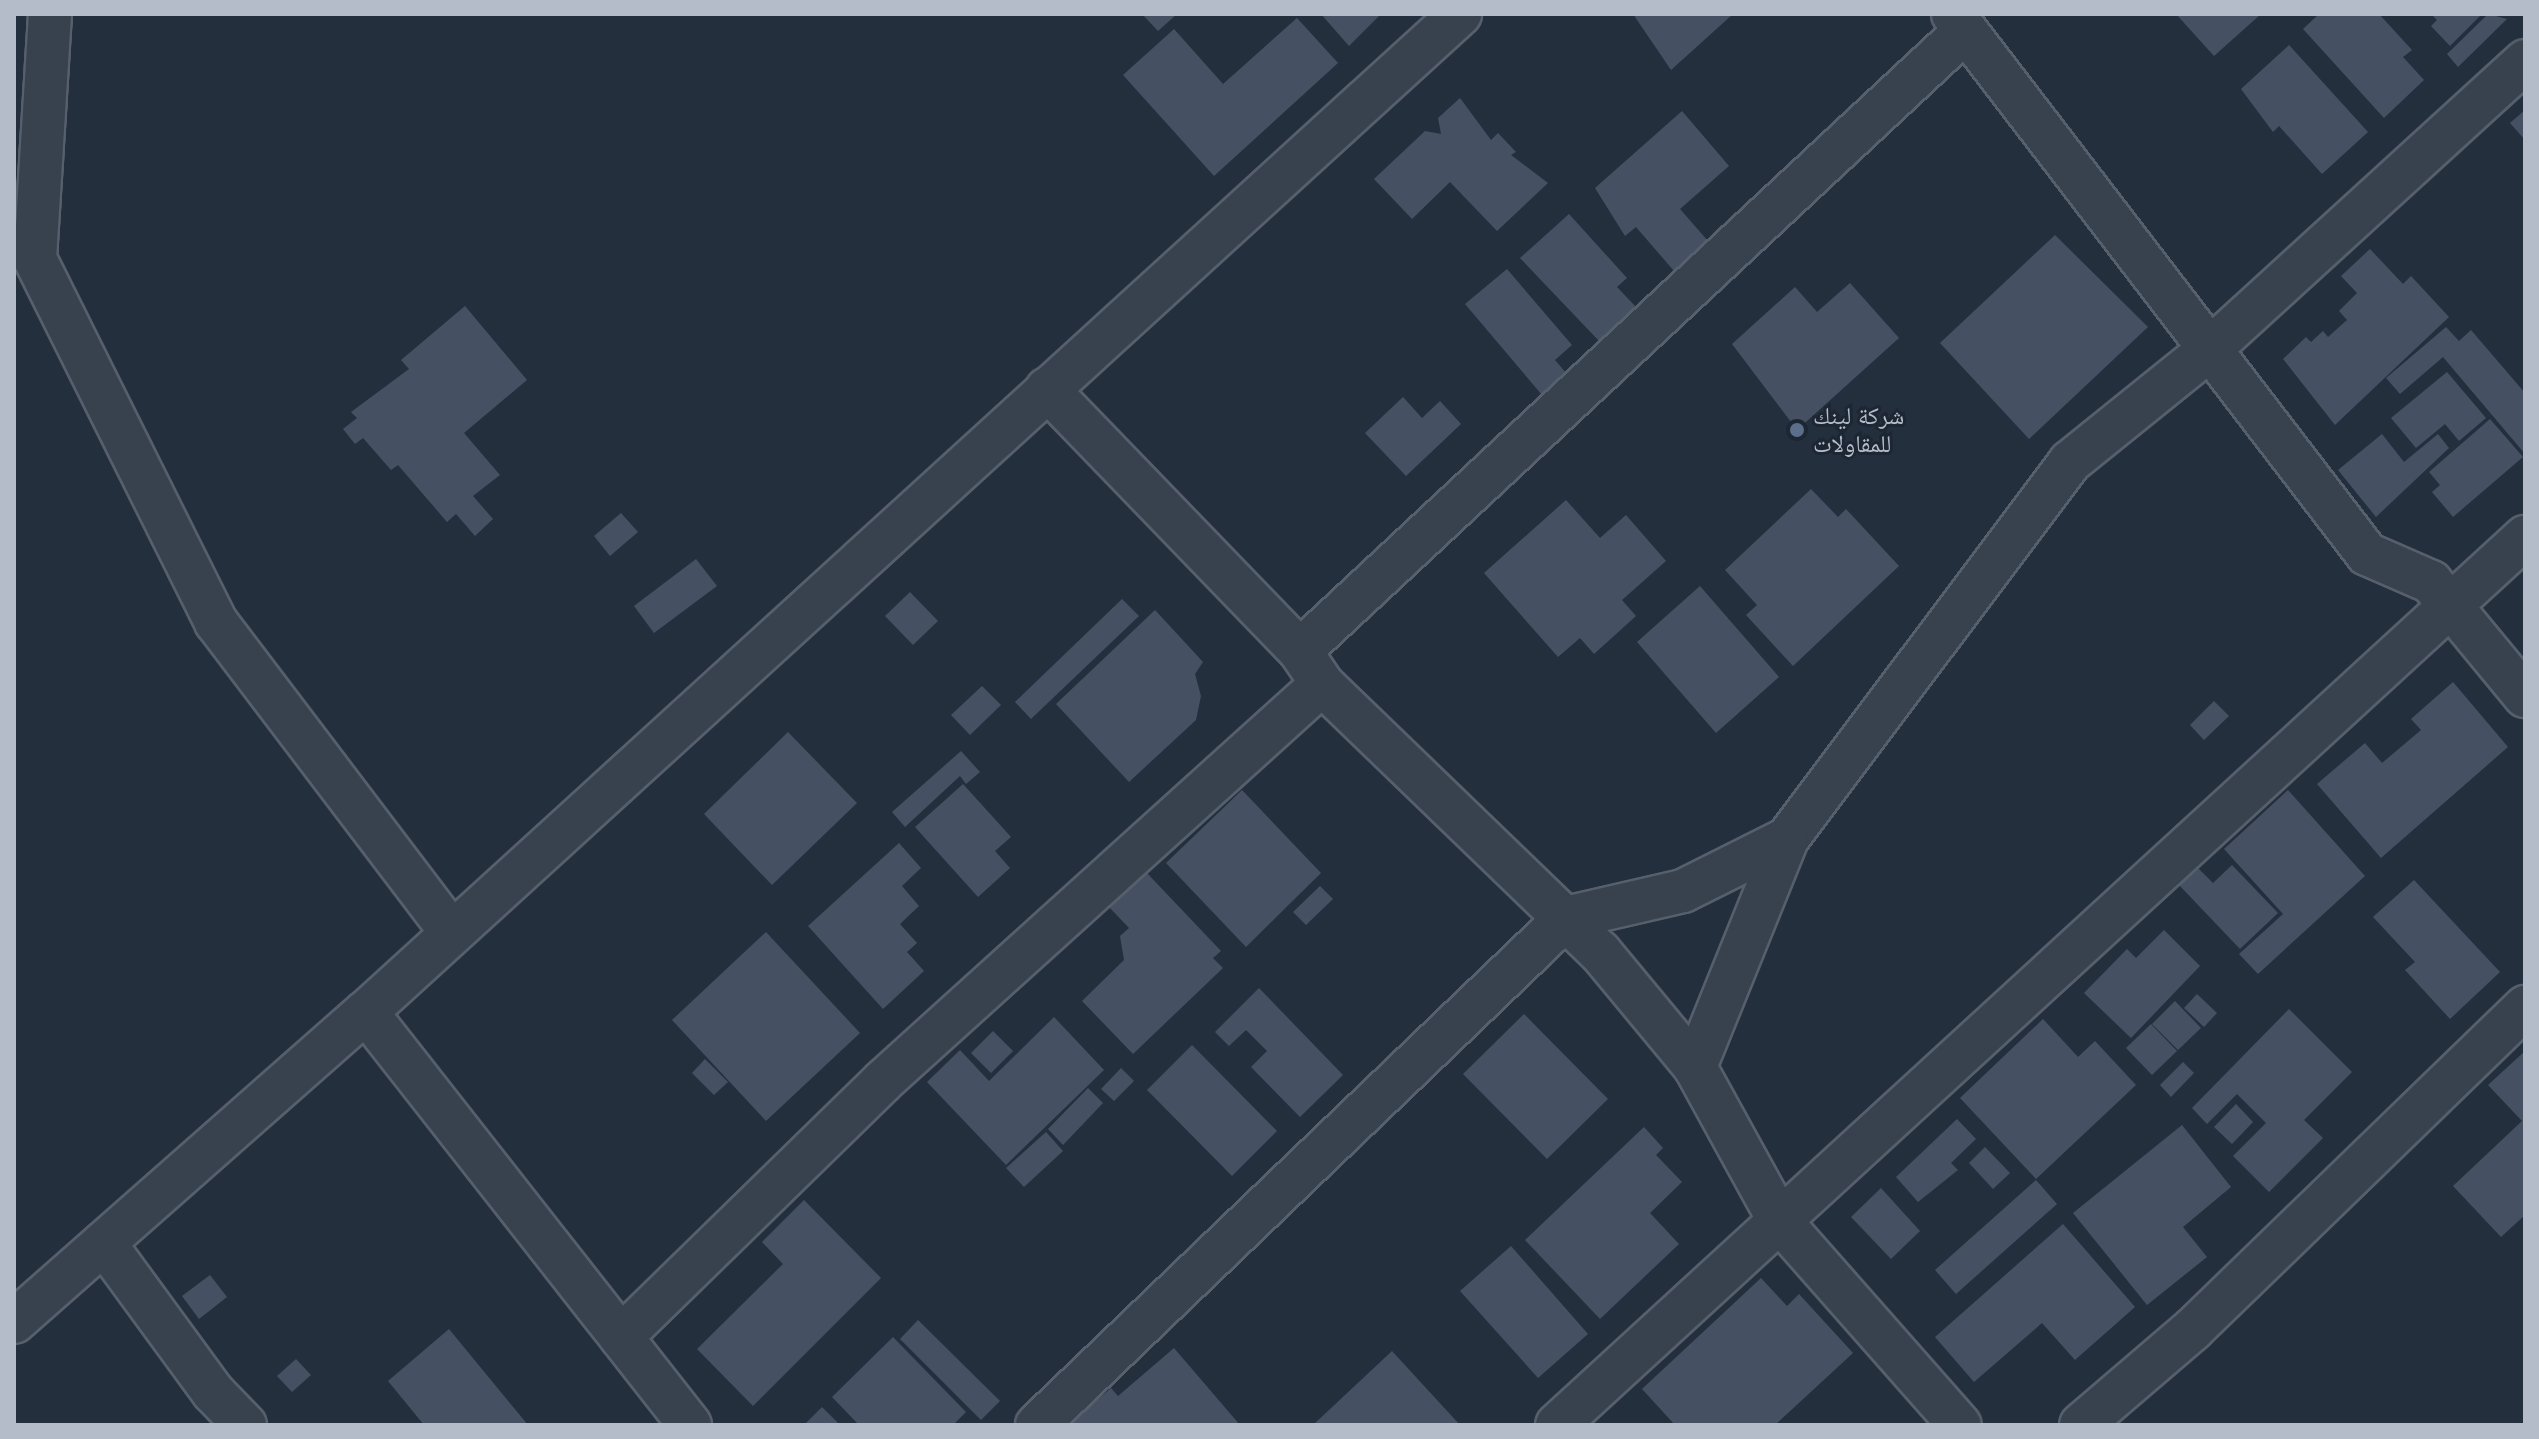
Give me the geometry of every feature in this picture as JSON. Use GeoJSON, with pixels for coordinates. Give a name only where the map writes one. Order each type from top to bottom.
{"type":"FeatureCollection","features":[{"type":"Feature","properties":{"kind":"street"},"geometry":{"type":"LineString","coordinates":[[50,14],[35,259],[216,622],[451,932]]}},
{"type":"Feature","properties":{"kind":"street"},"geometry":{"type":"LineString","coordinates":[[14,1322],[366,1012],[1460,14]]}},
{"type":"Feature","properties":{"kind":"street"},"geometry":{"type":"LineString","coordinates":[[621,1337],[1311,668],[1958,23],[2367,554],[2431,582],[2525,696]]}},
{"type":"Feature","properties":{"kind":"street"},"geometry":{"type":"LineString","coordinates":[[1695,1067],[1787,839],[2070,462],[2210,349],[2525,61]]}},
{"type":"Feature","properties":{"kind":"street"},"geometry":{"type":"LineString","coordinates":[[1047,389],[1311,668],[1566,918],[1695,1067],[1779,1220],[1960,1425]]}},
{"type":"Feature","properties":{"kind":"street"},"geometry":{"type":"LineString","coordinates":[[1557,1425],[2525,537]]}},
{"type":"Feature","properties":{"kind":"street"},"geometry":{"type":"LineString","coordinates":[[1037,1425],[1566,918],[1683,891],[1787,839]]}},
{"type":"Feature","properties":{"kind":"street"},"geometry":{"type":"LineString","coordinates":[[2081,1425],[2193,1329],[2525,1007]]}},
{"type":"Feature","properties":{"kind":"street"},"geometry":{"type":"LineString","coordinates":[[366,1012],[690,1425]]}},
{"type":"Feature","properties":{"kind":"street"},"geometry":{"type":"LineString","coordinates":[[104,1243],[213,1392],[245,1425]]}},
{"type":"Feature","properties":{"kind":"building"},"geometry":{"type":"Polygon","coordinates":[[[1142,14],[1177,14],[1158,31],[1142,14]]]}},
{"type":"Feature","properties":{"kind":"building"},"geometry":{"type":"Polygon","coordinates":[[[1321,14],[1381,14],[1349,46],[1321,14]]]}},
{"type":"Feature","properties":{"kind":"building"},"geometry":{"type":"Polygon","coordinates":[[[1633,14],[1733,14],[1671,70],[1633,14]]]}},
{"type":"Feature","properties":{"kind":"building"},"geometry":{"type":"Polygon","coordinates":[[[2176,14],[2261,14],[2214,56],[2176,14]]]}},
{"type":"Feature","properties":{"kind":"building"},"geometry":{"type":"Polygon","coordinates":[[[2319,14],[2379,14],[2412,50],[2403,57],[2424,80],[2384,118],[2303,29],[2319,14]]]}},
{"type":"Feature","properties":{"kind":"building"},"geometry":{"type":"Polygon","coordinates":[[[2431,14],[2482,14],[2450,46],[2431,26],[2437,20],[2431,14]]]}},
{"type":"Feature","properties":{"kind":"building"},"geometry":{"type":"Polygon","coordinates":[[[2488,14],[2507,19],[2458,67],[2447,54],[2488,14]]]}},
{"type":"Feature","properties":{"kind":"building"},"geometry":{"type":"Polygon","coordinates":[[[1297,18],[1338,63],[1214,176],[1123,75],[1174,29],[1223,84],[1297,18]]]}},
{"type":"Feature","properties":{"kind":"building"},"geometry":{"type":"Polygon","coordinates":[[[2289,45],[2368,132],[2322,174],[2279,126],[2273,132],[2241,89],[2289,45]]]}},
{"type":"Feature","properties":{"kind":"building"},"geometry":{"type":"Polygon","coordinates":[[[1460,98],[1491,140],[1498,133],[1516,152],[1511,155],[1548,183],[1497,231],[1450,182],[1412,219],[1374,179],[1425,131],[1441,134],[1438,118],[1460,98]]]}},
{"type":"Feature","properties":{"kind":"building"},"geometry":{"type":"Polygon","coordinates":[[[2525,110],[2525,140],[2510,123],[2525,110]]]}},
{"type":"Feature","properties":{"kind":"building"},"geometry":{"type":"Polygon","coordinates":[[[1682,111],[1729,166],[1680,209],[1708,241],[1674,271],[1636,227],[1625,236],[1595,188],[1682,111]]]}},
{"type":"Feature","properties":{"kind":"building"},"geometry":{"type":"Polygon","coordinates":[[[1569,214],[1627,278],[1617,287],[1636,307],[1599,341],[1520,258],[1569,214]]]}},
{"type":"Feature","properties":{"kind":"building"},"geometry":{"type":"Polygon","coordinates":[[[2055,235],[2148,327],[2029,439],[1940,343],[2055,235]]]}},
{"type":"Feature","properties":{"kind":"building"},"geometry":{"type":"Polygon","coordinates":[[[2370,249],[2403,284],[2411,276],[2449,317],[2335,425],[2283,359],[2306,337],[2311,342],[2323,331],[2328,337],[2347,320],[2339,311],[2357,293],[2341,276],[2370,249]]]}},
{"type":"Feature","properties":{"kind":"building"},"geometry":{"type":"Polygon","coordinates":[[[1507,269],[1572,345],[1555,360],[1567,374],[1542,395],[1465,304],[1507,269]]]}},
{"type":"Feature","properties":{"kind":"building"},"geometry":{"type":"Polygon","coordinates":[[[1850,283],[1899,338],[1797,430],[1732,344],[1795,287],[1817,312],[1850,283]]]}},
{"type":"Feature","properties":{"kind":"building"},"geometry":{"type":"Polygon","coordinates":[[[465,306],[527,380],[464,433],[500,475],[473,496],[493,519],[475,536],[456,514],[447,522],[398,465],[391,470],[363,438],[355,444],[343,429],[357,418],[351,412],[409,369],[401,360],[465,306]]]}},
{"type":"Feature","properties":{"kind":"building"},"geometry":{"type":"Polygon","coordinates":[[[2446,327],[2459,341],[2471,330],[2525,393],[2525,454],[2443,357],[2400,394],[2386,378],[2446,327]]]}},
{"type":"Feature","properties":{"kind":"building"},"geometry":{"type":"Polygon","coordinates":[[[2447,372],[2486,418],[2459,441],[2445,424],[2416,448],[2391,418],[2447,372]]]}},
{"type":"Feature","properties":{"kind":"building"},"geometry":{"type":"Polygon","coordinates":[[[1403,397],[1422,418],[1440,401],[1461,424],[1406,476],[1365,433],[1403,397]]]}},
{"type":"Feature","properties":{"kind":"building"},"geometry":{"type":"Polygon","coordinates":[[[2490,419],[2523,457],[2453,517],[2432,492],[2440,485],[2429,472],[2490,419]]]}},
{"type":"Feature","properties":{"kind":"building"},"geometry":{"type":"Polygon","coordinates":[[[2382,434],[2404,462],[2438,434],[2449,448],[2376,517],[2338,470],[2382,434]]]}},
{"type":"Feature","properties":{"kind":"building"},"geometry":{"type":"Polygon","coordinates":[[[1811,489],[1838,517],[1846,509],[1899,566],[1793,666],[1746,615],[1757,605],[1725,570],[1811,489]]]}},
{"type":"Feature","properties":{"kind":"building"},"geometry":{"type":"Polygon","coordinates":[[[1566,500],[1600,538],[1626,515],[1666,561],[1622,600],[1636,616],[1594,654],[1580,638],[1558,657],[1484,573],[1566,500]]]}},
{"type":"Feature","properties":{"kind":"building"},"geometry":{"type":"Polygon","coordinates":[[[621,513],[638,532],[610,556],[594,536],[621,513]]]}},
{"type":"Feature","properties":{"kind":"building"},"geometry":{"type":"Polygon","coordinates":[[[696,559],[717,586],[654,633],[634,606],[696,559]]]}},
{"type":"Feature","properties":{"kind":"building"},"geometry":{"type":"Polygon","coordinates":[[[1700,586],[1779,677],[1716,733],[1637,642],[1700,586]]]}},
{"type":"Feature","properties":{"kind":"building"},"geometry":{"type":"Polygon","coordinates":[[[910,592],[938,621],[913,645],[885,616],[910,592]]]}},
{"type":"Feature","properties":{"kind":"building"},"geometry":{"type":"Polygon","coordinates":[[[1122,599],[1139,616],[1031,719],[1015,702],[1122,599]]]}},
{"type":"Feature","properties":{"kind":"building"},"geometry":{"type":"Polygon","coordinates":[[[1155,610],[1203,662],[1195,674],[1201,696],[1196,720],[1129,782],[1056,704],[1155,610]]]}},
{"type":"Feature","properties":{"kind":"building"},"geometry":{"type":"Polygon","coordinates":[[[2453,682],[2508,747],[2381,858],[2317,784],[2365,743],[2382,763],[2421,730],[2411,719],[2453,682]]]}},
{"type":"Feature","properties":{"kind":"building"},"geometry":{"type":"Polygon","coordinates":[[[982,686],[1001,705],[970,735],[951,715],[982,686]]]}},
{"type":"Feature","properties":{"kind":"building"},"geometry":{"type":"Polygon","coordinates":[[[2214,701],[2229,716],[2204,740],[2190,725],[2214,701]]]}},
{"type":"Feature","properties":{"kind":"building"},"geometry":{"type":"Polygon","coordinates":[[[788,732],[857,803],[772,885],[704,814],[788,732]]]}},
{"type":"Feature","properties":{"kind":"building"},"geometry":{"type":"Polygon","coordinates":[[[961,751],[980,772],[966,784],[960,776],[905,827],[892,812],[961,751]]]}},
{"type":"Feature","properties":{"kind":"building"},"geometry":{"type":"Polygon","coordinates":[[[963,784],[1011,837],[995,851],[1010,868],[978,897],[915,827],[963,784]]]}},
{"type":"Feature","properties":{"kind":"building"},"geometry":{"type":"Polygon","coordinates":[[[1242,790],[1321,873],[1246,947],[1166,863],[1242,790]]]}},
{"type":"Feature","properties":{"kind":"building"},"geometry":{"type":"Polygon","coordinates":[[[2288,790],[2365,876],[2258,974],[2239,954],[2283,914],[2224,849],[2288,790]]]}},
{"type":"Feature","properties":{"kind":"building"},"geometry":{"type":"Polygon","coordinates":[[[899,843],[921,868],[902,886],[919,906],[900,924],[917,943],[907,952],[924,971],[883,1009],[808,926],[899,843]]]}},
{"type":"Feature","properties":{"kind":"building"},"geometry":{"type":"Polygon","coordinates":[[[2232,865],[2278,913],[2240,949],[2179,885],[2198,868],[2213,883],[2232,865]]]}},
{"type":"Feature","properties":{"kind":"building"},"geometry":{"type":"Polygon","coordinates":[[[1146,872],[1221,951],[1213,958],[1223,968],[1133,1054],[1082,1001],[1124,960],[1120,936],[1129,928],[1109,907],[1146,872]]]}},
{"type":"Feature","properties":{"kind":"building"},"geometry":{"type":"Polygon","coordinates":[[[2414,880],[2500,972],[2450,1019],[2405,970],[2415,962],[2373,917],[2414,880]]]}},
{"type":"Feature","properties":{"kind":"building"},"geometry":{"type":"Polygon","coordinates":[[[1320,886],[1333,899],[1306,925],[1293,912],[1320,886]]]}},
{"type":"Feature","properties":{"kind":"building"},"geometry":{"type":"Polygon","coordinates":[[[2164,930],[2200,966],[2131,1038],[2084,993],[2127,949],[2136,958],[2164,930]]]}},
{"type":"Feature","properties":{"kind":"building"},"geometry":{"type":"Polygon","coordinates":[[[766,932],[860,1033],[766,1121],[672,1020],[766,932]]]}},
{"type":"Feature","properties":{"kind":"building"},"geometry":{"type":"Polygon","coordinates":[[[1259,988],[1343,1075],[1300,1117],[1251,1067],[1267,1051],[1246,1030],[1229,1046],[1215,1032],[1259,988]]]}},
{"type":"Feature","properties":{"kind":"building"},"geometry":{"type":"Polygon","coordinates":[[[2197,994],[2217,1013],[2204,1027],[2184,1008],[2197,994]]]}},
{"type":"Feature","properties":{"kind":"building"},"geometry":{"type":"Polygon","coordinates":[[[2175,1001],[2201,1028],[2178,1050],[2152,1024],[2175,1001]]]}},
{"type":"Feature","properties":{"kind":"building"},"geometry":{"type":"Polygon","coordinates":[[[2289,1009],[2352,1072],[2304,1120],[2323,1138],[2269,1192],[2233,1156],[2266,1123],[2237,1094],[2207,1124],[2192,1108],[2289,1009]]]}},
{"type":"Feature","properties":{"kind":"building"},"geometry":{"type":"Polygon","coordinates":[[[1524,1014],[1608,1099],[1547,1159],[1463,1074],[1524,1014]]]}},
{"type":"Feature","properties":{"kind":"building"},"geometry":{"type":"Polygon","coordinates":[[[1054,1017],[1104,1070],[1006,1165],[927,1082],[960,1050],[989,1081],[1054,1017]]]}},
{"type":"Feature","properties":{"kind":"building"},"geometry":{"type":"Polygon","coordinates":[[[2043,1019],[2078,1057],[2095,1041],[2136,1085],[2036,1179],[1960,1098],[2043,1019]]]}},
{"type":"Feature","properties":{"kind":"building"},"geometry":{"type":"Polygon","coordinates":[[[2151,1024],[2177,1051],[2152,1075],[2126,1048],[2151,1024]]]}},
{"type":"Feature","properties":{"kind":"building"},"geometry":{"type":"Polygon","coordinates":[[[993,1031],[1013,1051],[991,1073],[971,1053],[993,1031]]]}},
{"type":"Feature","properties":{"kind":"building"},"geometry":{"type":"Polygon","coordinates":[[[1192,1045],[1277,1131],[1232,1176],[1147,1090],[1192,1045]]]}},
{"type":"Feature","properties":{"kind":"building"},"geometry":{"type":"Polygon","coordinates":[[[2525,1051],[2525,1215],[2501,1237],[2453,1186],[2522,1121],[2488,1085],[2525,1051]]]}},
{"type":"Feature","properties":{"kind":"building"},"geometry":{"type":"Polygon","coordinates":[[[705,1059],[728,1082],[714,1095],[692,1073],[705,1059]]]}},
{"type":"Feature","properties":{"kind":"building"},"geometry":{"type":"Polygon","coordinates":[[[2183,1062],[2194,1073],[2171,1097],[2160,1085],[2183,1062]]]}},
{"type":"Feature","properties":{"kind":"building"},"geometry":{"type":"Polygon","coordinates":[[[1121,1068],[1134,1081],[1114,1101],[1101,1089],[1121,1068]]]}},
{"type":"Feature","properties":{"kind":"building"},"geometry":{"type":"Polygon","coordinates":[[[1088,1088],[1103,1103],[1063,1145],[1048,1129],[1088,1088]]]}},
{"type":"Feature","properties":{"kind":"building"},"geometry":{"type":"Polygon","coordinates":[[[2236,1104],[2253,1122],[2232,1144],[2214,1127],[2236,1104]]]}},
{"type":"Feature","properties":{"kind":"building"},"geometry":{"type":"Polygon","coordinates":[[[1957,1119],[1976,1139],[1951,1163],[1958,1170],[1918,1202],[1896,1177],[1957,1119]]]}},
{"type":"Feature","properties":{"kind":"building"},"geometry":{"type":"Polygon","coordinates":[[[2182,1125],[2231,1187],[2183,1227],[2207,1257],[2147,1305],[2073,1213],[2182,1125]]]}},
{"type":"Feature","properties":{"kind":"building"},"geometry":{"type":"Polygon","coordinates":[[[1644,1127],[1663,1148],[1656,1155],[1682,1182],[1650,1213],[1679,1244],[1600,1319],[1525,1240],[1644,1127]]]}},
{"type":"Feature","properties":{"kind":"building"},"geometry":{"type":"Polygon","coordinates":[[[1046,1132],[1063,1151],[1024,1187],[1006,1168],[1046,1132]]]}},
{"type":"Feature","properties":{"kind":"building"},"geometry":{"type":"Polygon","coordinates":[[[1985,1147],[2010,1173],[1993,1189],[1969,1163],[1985,1147]]]}},
{"type":"Feature","properties":{"kind":"building"},"geometry":{"type":"Polygon","coordinates":[[[2036,1180],[2057,1204],[1956,1294],[1935,1270],[2036,1180]]]}},
{"type":"Feature","properties":{"kind":"building"},"geometry":{"type":"Polygon","coordinates":[[[1881,1188],[1920,1231],[1891,1259],[1851,1217],[1881,1188]]]}},
{"type":"Feature","properties":{"kind":"building"},"geometry":{"type":"Polygon","coordinates":[[[804,1200],[881,1278],[753,1406],[697,1349],[783,1264],[762,1242],[804,1200]]]}},
{"type":"Feature","properties":{"kind":"building"},"geometry":{"type":"Polygon","coordinates":[[[2063,1224],[2135,1307],[2075,1360],[2042,1323],[1974,1382],[1935,1337],[2063,1224]]]}},
{"type":"Feature","properties":{"kind":"building"},"geometry":{"type":"Polygon","coordinates":[[[1511,1246],[1588,1334],[1538,1378],[1460,1291],[1511,1246]]]}},
{"type":"Feature","properties":{"kind":"building"},"geometry":{"type":"Polygon","coordinates":[[[210,1275],[227,1297],[199,1319],[182,1296],[210,1275]]]}},
{"type":"Feature","properties":{"kind":"building"},"geometry":{"type":"Polygon","coordinates":[[[1761,1278],[1787,1306],[1799,1294],[1853,1353],[1775,1425],[1675,1425],[1642,1389],[1761,1278]]]}},
{"type":"Feature","properties":{"kind":"building"},"geometry":{"type":"Polygon","coordinates":[[[918,1320],[1000,1401],[981,1420],[900,1339],[918,1320]]]}},
{"type":"Feature","properties":{"kind":"building"},"geometry":{"type":"Polygon","coordinates":[[[449,1329],[528,1425],[424,1425],[388,1381],[449,1329]]]}},
{"type":"Feature","properties":{"kind":"building"},"geometry":{"type":"Polygon","coordinates":[[[893,1337],[966,1412],[953,1425],[859,1425],[832,1397],[893,1337]]]}},
{"type":"Feature","properties":{"kind":"building"},"geometry":{"type":"Polygon","coordinates":[[[1174,1348],[1240,1425],[1068,1425],[1111,1388],[1118,1396],[1174,1348]]]}},
{"type":"Feature","properties":{"kind":"building"},"geometry":{"type":"Polygon","coordinates":[[[1392,1351],[1460,1425],[1313,1425],[1392,1351]]]}},
{"type":"Feature","properties":{"kind":"building"},"geometry":{"type":"Polygon","coordinates":[[[296,1359],[311,1375],[292,1392],[277,1376],[296,1359]]]}},
{"type":"Feature","properties":{"kind":"building"},"geometry":{"type":"Polygon","coordinates":[[[822,1407],[840,1425],[804,1425],[822,1407]]]}},
{"type":"Feature","properties":{"kind":"place","name":"شركة لينك للمقاولات"},"geometry":{"type":"Point","coordinates":[1797,430]}}]}
